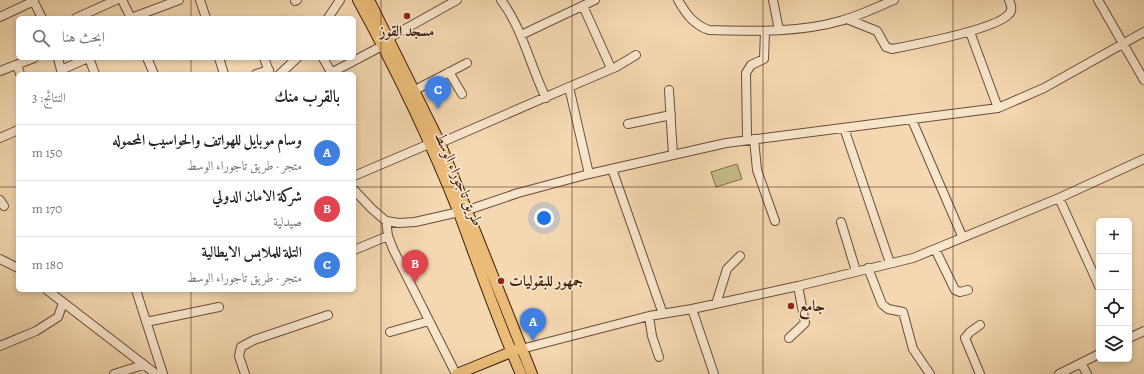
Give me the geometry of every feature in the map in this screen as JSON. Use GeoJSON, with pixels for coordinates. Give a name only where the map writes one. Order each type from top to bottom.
{"type":"FeatureCollection","features":[{"type":"Feature","properties":{"kind":"main road","name":"طريق تاجوراء الوسط"},"geometry":{"type":"LineString","coordinates":[[358,0],[386,42],[435,144],[463,211],[516,350],[521,374]]}},
{"type":"Feature","properties":{"kind":"main road"},"geometry":{"type":"LineString","coordinates":[[369,0],[386,42],[415,90],[435,144]]}},
{"type":"Feature","properties":{"kind":"main road"},"geometry":{"type":"LineString","coordinates":[[457,374],[516,350],[532,374]]}},
{"type":"Feature","properties":{"kind":"street"},"geometry":{"type":"LineString","coordinates":[[80,16],[116,0]]}},
{"type":"Feature","properties":{"kind":"street"},"geometry":{"type":"LineString","coordinates":[[122,0],[130,16]]}},
{"type":"Feature","properties":{"kind":"street"},"geometry":{"type":"LineString","coordinates":[[136,16],[178,0]]}},
{"type":"Feature","properties":{"kind":"street"},"geometry":{"type":"LineString","coordinates":[[200,0],[205,16]]}},
{"type":"Feature","properties":{"kind":"street"},"geometry":{"type":"LineString","coordinates":[[329,16],[340,0]]}},
{"type":"Feature","properties":{"kind":"street"},"geometry":{"type":"LineString","coordinates":[[356,59],[457,0]]}},
{"type":"Feature","properties":{"kind":"street"},"geometry":{"type":"LineString","coordinates":[[501,0],[521,35],[537,79],[546,98]]}},
{"type":"Feature","properties":{"kind":"street"},"geometry":{"type":"LineString","coordinates":[[521,35],[595,0]]}},
{"type":"Feature","properties":{"kind":"street"},"geometry":{"type":"LineString","coordinates":[[678,0],[686,13],[701,27],[709,30],[765,31],[822,26],[847,19],[894,0]]}},
{"type":"Feature","properties":{"kind":"street"},"geometry":{"type":"LineString","coordinates":[[773,0],[779,30]]}},
{"type":"Feature","properties":{"kind":"street"},"geometry":{"type":"LineString","coordinates":[[847,19],[877,31],[886,47],[890,49],[970,32],[1007,17],[1012,10],[1009,0]]}},
{"type":"Feature","properties":{"kind":"street"},"geometry":{"type":"LineString","coordinates":[[1098,0],[1144,80]]}},
{"type":"Feature","properties":{"kind":"street"},"geometry":{"type":"LineString","coordinates":[[0,17],[34,1],[41,16]]}},
{"type":"Feature","properties":{"kind":"street"},"geometry":{"type":"LineString","coordinates":[[583,6],[611,68]]}},
{"type":"Feature","properties":{"kind":"street"},"geometry":{"type":"LineString","coordinates":[[765,31],[764,59],[751,65],[746,73],[750,139],[757,170],[775,221]]}},
{"type":"Feature","properties":{"kind":"street"},"geometry":{"type":"LineString","coordinates":[[970,32],[998,108]]}},
{"type":"Feature","properties":{"kind":"street"},"geometry":{"type":"LineString","coordinates":[[356,192],[386,221],[399,223],[415,222],[463,211],[518,193],[588,174],[750,139],[912,120],[998,108],[1044,88],[1124,45],[1144,32]]}},
{"type":"Feature","properties":{"kind":"street"},"geometry":{"type":"LineString","coordinates":[[356,175],[546,98],[636,55]]}},
{"type":"Feature","properties":{"kind":"street"},"geometry":{"type":"LineString","coordinates":[[0,71],[29,60]]}},
{"type":"Feature","properties":{"kind":"street"},"geometry":{"type":"LineString","coordinates":[[59,60],[62,72],[84,60]]}},
{"type":"Feature","properties":{"kind":"street"},"geometry":{"type":"LineString","coordinates":[[89,60],[94,72]]}},
{"type":"Feature","properties":{"kind":"street"},"geometry":{"type":"LineString","coordinates":[[148,60],[153,72]]}},
{"type":"Feature","properties":{"kind":"street"},"geometry":{"type":"LineString","coordinates":[[220,60],[223,72]]}},
{"type":"Feature","properties":{"kind":"street"},"geometry":{"type":"LineString","coordinates":[[265,60],[269,72]]}},
{"type":"Feature","properties":{"kind":"street"},"geometry":{"type":"LineString","coordinates":[[282,72],[295,60]]}},
{"type":"Feature","properties":{"kind":"street"},"geometry":{"type":"LineString","coordinates":[[324,60],[330,72]]}},
{"type":"Feature","properties":{"kind":"street"},"geometry":{"type":"LineString","coordinates":[[334,72],[355,60]]}},
{"type":"Feature","properties":{"kind":"street"},"geometry":{"type":"LineString","coordinates":[[415,90],[467,63]]}},
{"type":"Feature","properties":{"kind":"street"},"geometry":{"type":"LineString","coordinates":[[17,65],[19,72]]}},
{"type":"Feature","properties":{"kind":"street"},"geometry":{"type":"LineString","coordinates":[[450,72],[462,94]]}},
{"type":"Feature","properties":{"kind":"street"},"geometry":{"type":"LineString","coordinates":[[569,87],[588,174]]}},
{"type":"Feature","properties":{"kind":"street"},"geometry":{"type":"LineString","coordinates":[[669,90],[673,155]]}},
{"type":"Feature","properties":{"kind":"street"},"geometry":{"type":"LineString","coordinates":[[628,124],[670,115]]}},
{"type":"Feature","properties":{"kind":"street"},"geometry":{"type":"LineString","coordinates":[[912,120],[962,236]]}},
{"type":"Feature","properties":{"kind":"street"},"geometry":{"type":"LineString","coordinates":[[844,128],[890,263]]}},
{"type":"Feature","properties":{"kind":"street"},"geometry":{"type":"LineString","coordinates":[[0,138],[16,131]]}},
{"type":"Feature","properties":{"kind":"street"},"geometry":{"type":"LineString","coordinates":[[516,350],[649,316],[692,309],[798,286],[919,256],[935,250],[962,236],[1059,198],[1144,159]]}},
{"type":"Feature","properties":{"kind":"street"},"geometry":{"type":"LineString","coordinates":[[612,169],[663,314]]}},
{"type":"Feature","properties":{"kind":"street"},"geometry":{"type":"LineString","coordinates":[[1059,198],[1096,279]]}},
{"type":"Feature","properties":{"kind":"street"},"geometry":{"type":"LineString","coordinates":[[386,221],[388,236],[457,374]]}},
{"type":"Feature","properties":{"kind":"street"},"geometry":{"type":"LineString","coordinates":[[841,222],[856,271]]}},
{"type":"Feature","properties":{"kind":"street"},"geometry":{"type":"LineString","coordinates":[[356,249],[388,236]]}},
{"type":"Feature","properties":{"kind":"street"},"geometry":{"type":"LineString","coordinates":[[935,250],[955,290],[960,292],[968,290]]}},
{"type":"Feature","properties":{"kind":"street"},"geometry":{"type":"LineString","coordinates":[[716,304],[726,269],[740,256]]}},
{"type":"Feature","properties":{"kind":"street"},"geometry":{"type":"LineString","coordinates":[[0,259],[16,267]]}},
{"type":"Feature","properties":{"kind":"street"},"geometry":{"type":"LineString","coordinates":[[868,268],[882,304],[888,309],[903,312],[914,349],[930,374]]}},
{"type":"Feature","properties":{"kind":"street"},"geometry":{"type":"LineString","coordinates":[[789,338],[805,323],[798,286]]}},
{"type":"Feature","properties":{"kind":"street"},"geometry":{"type":"LineString","coordinates":[[49,292],[156,374]]}},
{"type":"Feature","properties":{"kind":"street"},"geometry":{"type":"LineString","coordinates":[[137,292],[163,374]]}},
{"type":"Feature","properties":{"kind":"street"},"geometry":{"type":"LineString","coordinates":[[0,346],[36,331],[58,317],[63,303]]}},
{"type":"Feature","properties":{"kind":"street"},"geometry":{"type":"LineString","coordinates":[[146,322],[219,307]]}},
{"type":"Feature","properties":{"kind":"street"},"geometry":{"type":"LineString","coordinates":[[692,309],[714,374]]}},
{"type":"Feature","properties":{"kind":"street"},"geometry":{"type":"LineString","coordinates":[[245,374],[239,356],[241,347],[254,340],[328,315]]}},
{"type":"Feature","properties":{"kind":"street"},"geometry":{"type":"LineString","coordinates":[[649,316],[652,336],[659,357]]}},
{"type":"Feature","properties":{"kind":"street"},"geometry":{"type":"LineString","coordinates":[[390,332],[430,321]]}},
{"type":"Feature","properties":{"kind":"street"},"geometry":{"type":"LineString","coordinates":[[980,325],[970,332],[966,338],[980,374]]}},
{"type":"Feature","properties":{"kind":"street"},"geometry":{"type":"LineString","coordinates":[[1132,337],[1144,331]]}},
{"type":"Feature","properties":{"kind":"street"},"geometry":{"type":"LineString","coordinates":[[1059,374],[1096,356]]}},
{"type":"Feature","properties":{"kind":"street"},"geometry":{"type":"LineString","coordinates":[[1081,363],[1087,374]]}},
{"type":"Feature","properties":{"kind":"street"},"geometry":{"type":"LineString","coordinates":[[114,374],[143,365]]}},
{"type":"Feature","properties":{"kind":"shaded area"},"geometry":{"type":"Polygon","coordinates":[[[737,164],[742,179],[716,187],[711,172],[737,164]]]}},
{"type":"Feature","properties":{"kind":"place","name":"مسجد القوز"},"geometry":{"type":"Point","coordinates":[407,16]}},
{"type":"Feature","properties":{"kind":"place","name":"التلة للملابس الايطالية"},"geometry":{"type":"Point","coordinates":[438,109]}},
{"type":"Feature","properties":{"kind":"place","name":"جمهور للبقوليات"},"geometry":{"type":"Point","coordinates":[501,281]}},
{"type":"Feature","properties":{"kind":"place","name":"شركة الامان الدولي"},"geometry":{"type":"Point","coordinates":[415,283]}},
{"type":"Feature","properties":{"kind":"place","name":"جامع"},"geometry":{"type":"Point","coordinates":[791,306]}},
{"type":"Feature","properties":{"kind":"place","name":"وسام موبايل للهواتف والحواسيب المحموله"},"geometry":{"type":"Point","coordinates":[533,341]}}]}
